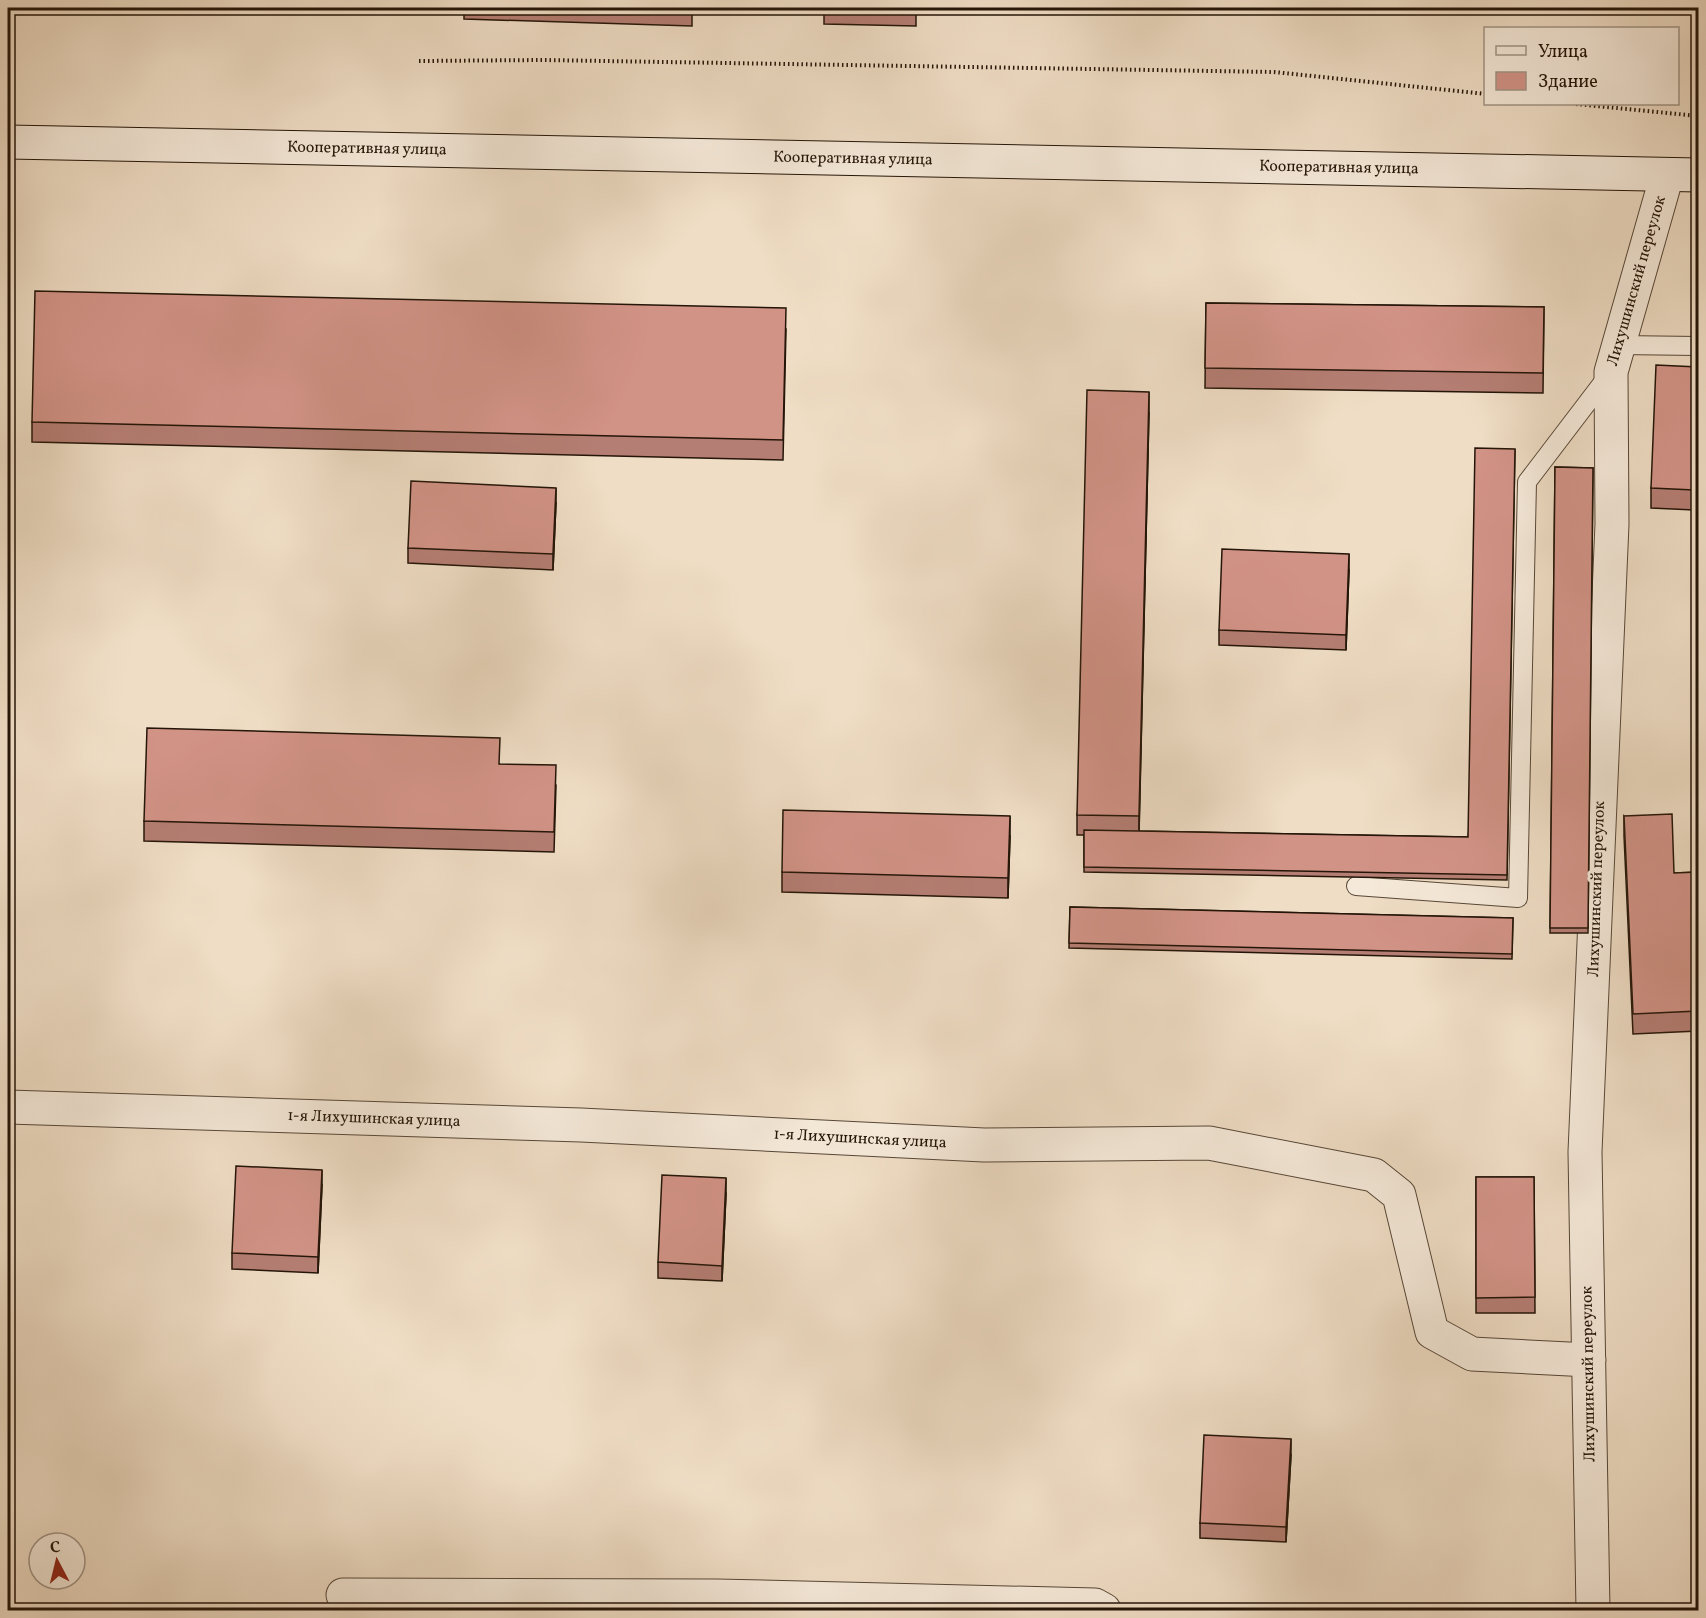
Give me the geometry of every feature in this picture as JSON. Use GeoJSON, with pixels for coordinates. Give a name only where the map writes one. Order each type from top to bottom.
{"type":"FeatureCollection","features":[{"type":"Feature","properties":{"kind":"street","name":"Кооперативная улица"},"geometry":{"type":"LineString","coordinates":[[8,142],[1683,175]]}},
{"type":"Feature","properties":{"kind":"street","name":"Лихушинский переулок"},"geometry":{"type":"LineString","coordinates":[[1593,1611],[1585,1152],[1612,524],[1615,358],[1683,175]]}},
{"type":"Feature","properties":{"kind":"street","name":"1-я Лихушинская улица"},"geometry":{"type":"LineString","coordinates":[[8,1107],[581,1125],[984,1145],[1209,1143],[1374,1175],[1399,1195],[1432,1332],[1472,1354],[1589,1360]]}},
{"type":"Feature","properties":{"kind":"street"},"geometry":{"type":"LineString","coordinates":[[343,1595],[740,1597],[1095,1605],[1104,1611]]}},
{"type":"Feature","properties":{"kind":"lane"},"geometry":{"type":"LineString","coordinates":[[1356,886],[1518,898],[1527,482],[1615,358],[1698,346]]}},
{"type":"Feature","properties":{"kind":"path"},"geometry":{"type":"LineString","coordinates":[[418,61],[543,60],[1274,72],[1484,94]]}},
{"type":"Feature","properties":{"kind":"path"},"geometry":{"type":"LineString","coordinates":[[1586,105],[1698,116]]}},
{"type":"Feature","properties":{"kind":"building"},"geometry":{"type":"Polygon","coordinates":[[[1698,8],[1698,53],[1697,53],[1698,8]]]}},
{"type":"Feature","properties":{"kind":"building"},"geometry":{"type":"Polygon","coordinates":[[[35,291],[786,308],[783,440],[32,422],[35,291]]]}},
{"type":"Feature","properties":{"kind":"building"},"geometry":{"type":"Polygon","coordinates":[[[1206,303],[1544,307],[1543,373],[1205,368],[1206,303]]]}},
{"type":"Feature","properties":{"kind":"building"},"geometry":{"type":"Polygon","coordinates":[[[1656,365],[1698,367],[1698,460],[1695,460],[1694,490],[1651,488],[1656,365]]]}},
{"type":"Feature","properties":{"kind":"building"},"geometry":{"type":"Polygon","coordinates":[[[1087,390],[1149,392],[1139,816],[1077,815],[1087,390]]]}},
{"type":"Feature","properties":{"kind":"building"},"geometry":{"type":"Polygon","coordinates":[[[1475,448],[1515,449],[1507,875],[1084,867],[1084,830],[1468,837],[1475,448]]]}},
{"type":"Feature","properties":{"kind":"building"},"geometry":{"type":"Polygon","coordinates":[[[1555,467],[1593,468],[1588,928],[1550,928],[1555,467]]]}},
{"type":"Feature","properties":{"kind":"building"},"geometry":{"type":"Polygon","coordinates":[[[411,481],[556,488],[553,554],[408,548],[411,481]]]}},
{"type":"Feature","properties":{"kind":"building"},"geometry":{"type":"Polygon","coordinates":[[[1222,549],[1349,554],[1346,635],[1219,630],[1222,549]]]}},
{"type":"Feature","properties":{"kind":"building"},"geometry":{"type":"Polygon","coordinates":[[[147,728],[500,738],[499,764],[556,765],[554,832],[144,821],[147,728]]]}},
{"type":"Feature","properties":{"kind":"building"},"geometry":{"type":"Polygon","coordinates":[[[783,810],[1010,816],[1008,878],[782,872],[783,810]]]}},
{"type":"Feature","properties":{"kind":"building"},"geometry":{"type":"Polygon","coordinates":[[[1672,814],[1674,873],[1698,872],[1698,1011],[1633,1014],[1624,816],[1672,814]]]}},
{"type":"Feature","properties":{"kind":"building"},"geometry":{"type":"Polygon","coordinates":[[[1070,907],[1513,918],[1512,954],[1069,943],[1070,907]]]}},
{"type":"Feature","properties":{"kind":"building"},"geometry":{"type":"Polygon","coordinates":[[[236,1166],[322,1170],[318,1257],[232,1253],[236,1166]]]}},
{"type":"Feature","properties":{"kind":"building"},"geometry":{"type":"Polygon","coordinates":[[[662,1175],[726,1178],[722,1266],[658,1262],[662,1175]]]}},
{"type":"Feature","properties":{"kind":"building"},"geometry":{"type":"Polygon","coordinates":[[[1476,1177],[1534,1177],[1535,1297],[1476,1298],[1476,1177]]]}},
{"type":"Feature","properties":{"kind":"building"},"geometry":{"type":"Polygon","coordinates":[[[1204,1435],[1291,1439],[1286,1527],[1200,1523],[1204,1435]]]}}]}
